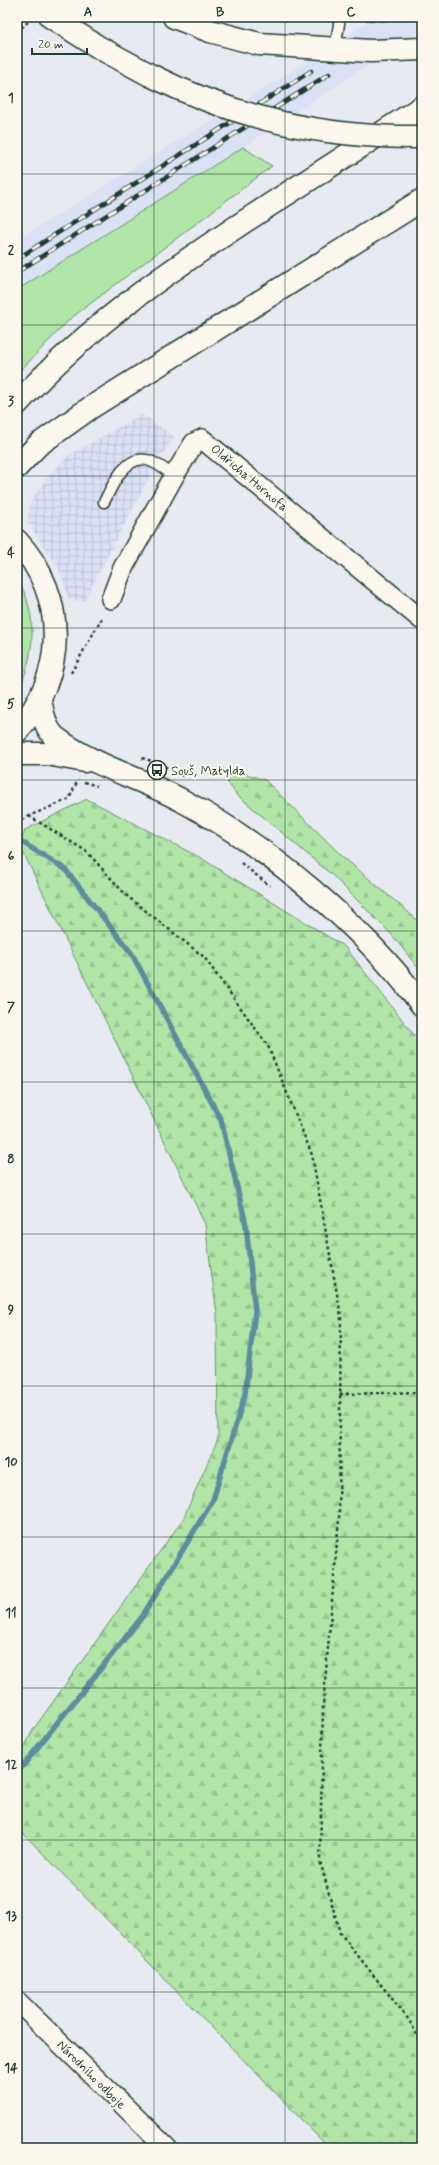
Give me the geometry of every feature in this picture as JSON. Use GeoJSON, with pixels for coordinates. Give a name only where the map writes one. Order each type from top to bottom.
{"type":"FeatureCollection","features":[{"type":"Feature","properties":{"kind":"main road"},"geometry":{"type":"LineString","coordinates":[[174,17],[210,31],[259,44],[335,50],[402,51],[422,49]]}},
{"type":"Feature","properties":{"kind":"main road"},"geometry":{"type":"LineString","coordinates":[[58,22],[150,75],[216,104],[285,125],[363,136],[422,137]]}},
{"type":"Feature","properties":{"kind":"main road"},"geometry":{"type":"LineString","coordinates":[[17,404],[75,346],[139,294],[226,233],[422,107]]}},
{"type":"Feature","properties":{"kind":"main road"},"geometry":{"type":"LineString","coordinates":[[17,466],[38,445],[90,408],[422,200]]}},
{"type":"Feature","properties":{"kind":"main road"},"geometry":{"type":"LineString","coordinates":[[17,541],[38,569],[51,602],[54,619],[55,653],[50,673],[40,700],[17,731]]}},
{"type":"Feature","properties":{"kind":"main road"},"geometry":{"type":"LineString","coordinates":[[40,700],[46,724],[55,737],[102,765],[146,782],[182,801],[237,834],[266,854],[329,906],[355,930],[390,967],[422,1005]]}},
{"type":"Feature","properties":{"kind":"main road"},"geometry":{"type":"LineString","coordinates":[[17,754],[47,754],[102,765]]}},
{"type":"Feature","properties":{"kind":"street","name":"Oldřicha Hornofa"},"geometry":{"type":"LineString","coordinates":[[112,599],[123,568],[174,476],[194,443],[202,439],[422,620]]}},
{"type":"Feature","properties":{"kind":"street","name":"Národního odboje"},"geometry":{"type":"LineString","coordinates":[[17,2001],[167,2148]]}},
{"type":"Feature","properties":{"kind":"lane"},"geometry":{"type":"LineString","coordinates":[[335,50],[340,17]]}},
{"type":"Feature","properties":{"kind":"lane"},"geometry":{"type":"LineString","coordinates":[[104,502],[123,470],[135,460],[148,460],[174,476]]}},
{"type":"Feature","properties":{"kind":"path"},"geometry":{"type":"LineString","coordinates":[[17,32],[33,17]]}},
{"type":"Feature","properties":{"kind":"path"},"geometry":{"type":"LineString","coordinates":[[70,676],[112,599]]}},
{"type":"Feature","properties":{"kind":"path"},"geometry":{"type":"LineString","coordinates":[[137,758],[158,763],[187,778]]}},
{"type":"Feature","properties":{"kind":"path"},"geometry":{"type":"LineString","coordinates":[[17,823],[29,816],[69,799],[78,779]]}},
{"type":"Feature","properties":{"kind":"path"},"geometry":{"type":"LineString","coordinates":[[29,816],[86,851],[127,896],[204,957],[268,1046],[312,1155],[341,1316],[339,1519],[323,1706],[320,1861],[340,1933],[409,2020],[422,2044]]}},
{"type":"Feature","properties":{"kind":"path"},"geometry":{"type":"LineString","coordinates":[[236,859],[270,886]]}},
{"type":"Feature","properties":{"kind":"path"},"geometry":{"type":"LineString","coordinates":[[340,1394],[422,1392]]}},
{"type":"Feature","properties":{"kind":"shaded area"},"geometry":{"type":"Polygon","coordinates":[[[375,17],[422,17],[422,30],[243,147],[17,290],[17,240],[297,68],[375,17]]]}},
{"type":"Feature","properties":{"kind":"shaded area"},"geometry":{"type":"Polygon","coordinates":[[[142,414],[174,437],[156,464],[84,601],[69,600],[59,569],[28,523],[30,503],[46,479],[68,456],[142,414]]]}},
{"type":"Feature","properties":{"kind":"green space"},"geometry":{"type":"Polygon","coordinates":[[[243,147],[272,166],[70,319],[17,374],[17,290],[243,147]]]}},
{"type":"Feature","properties":{"kind":"green space"},"geometry":{"type":"Polygon","coordinates":[[[17,578],[29,606],[32,636],[28,665],[17,693],[17,578]]]}},
{"type":"Feature","properties":{"kind":"green space"},"geometry":{"type":"Polygon","coordinates":[[[235,771],[265,780],[342,856],[422,924],[422,973],[392,935],[332,875],[236,794],[226,780],[235,771]]]}},
{"type":"Feature","properties":{"kind":"green space"},"geometry":{"type":"Polygon","coordinates":[[[87,799],[199,857],[345,947],[422,1045],[422,2148],[329,2148],[17,1827],[17,1762],[33,1730],[183,1519],[218,1439],[217,1314],[205,1224],[20,846],[25,830],[87,799]]]}},
{"type":"Feature","properties":{"kind":"waterway"},"geometry":{"type":"LineString","coordinates":[[17,839],[65,869],[132,954],[221,1120],[246,1225],[255,1311],[245,1394],[213,1500],[142,1617],[17,1773]]}},
{"type":"Feature","properties":{"kind":"tram line"},"geometry":{"type":"LineString","coordinates":[[300,17],[384,21],[422,18]]}},
{"type":"Feature","properties":{"kind":"railway"},"geometry":{"type":"LineString","coordinates":[[17,259],[311,71]]}},
{"type":"Feature","properties":{"kind":"railway"},"geometry":{"type":"LineString","coordinates":[[17,272],[329,74]]}},
{"type":"Feature","properties":{"kind":"place","name":"Souš, Matylda"},"geometry":{"type":"Point","coordinates":[157,770]}}]}
